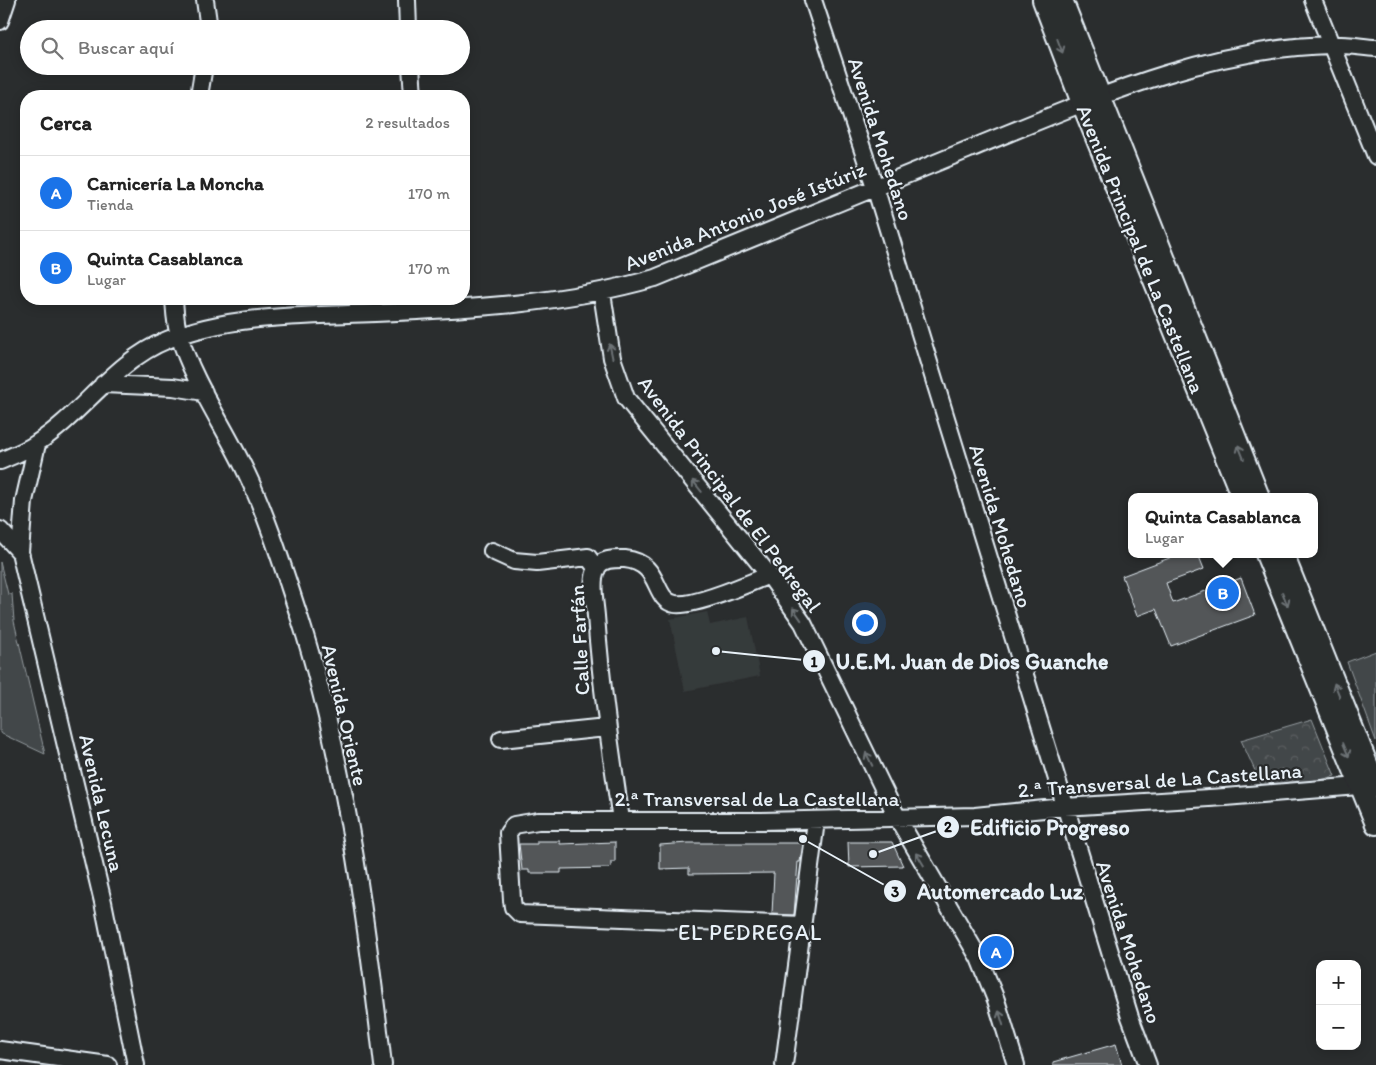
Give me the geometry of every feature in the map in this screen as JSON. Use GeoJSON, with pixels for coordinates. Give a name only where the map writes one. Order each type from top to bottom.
{"type":"FeatureCollection","features":[{"type":"Feature","properties":{"kind":"street"},"geometry":{"type":"LineString","coordinates":[[0,21],[7,0]]}},
{"type":"Feature","properties":{"kind":"street"},"geometry":{"type":"LineString","coordinates":[[205,0],[208,7],[209,20]]}},
{"type":"Feature","properties":{"kind":"street"},"geometry":{"type":"LineString","coordinates":[[406,0],[407,20]]}},
{"type":"Feature","properties":{"kind":"street","name":"Avenida Mohedano"},"geometry":{"type":"LineString","coordinates":[[813,0],[875,187],[1064,807],[1130,1017],[1148,1065]]}},
{"type":"Feature","properties":{"kind":"street","name":"Avenida Principal de La Castellana"},"geometry":{"type":"LineString","coordinates":[[1042,0],[1090,100],[1258,493]]}},
{"type":"Feature","properties":{"kind":"street","name":"Avenida Principal de La Castellana"},"geometry":{"type":"LineString","coordinates":[[1062,0],[1090,100],[1240,493]]}},
{"type":"Feature","properties":{"kind":"street"},"geometry":{"type":"LineString","coordinates":[[1313,0],[1376,156]]}},
{"type":"Feature","properties":{"kind":"street","name":"Avenida Antonio José Istúriz"},"geometry":{"type":"LineString","coordinates":[[470,302],[602,292],[655,278],[1090,100],[1221,59],[1270,50],[1331,45],[1376,48]]}},
{"type":"Feature","properties":{"kind":"street"},"geometry":{"type":"LineString","coordinates":[[200,90],[202,75]]}},
{"type":"Feature","properties":{"kind":"street"},"geometry":{"type":"LineString","coordinates":[[412,75],[413,90]]}},
{"type":"Feature","properties":{"kind":"street","name":"Avenida Principal de El Pedregal"},"geometry":{"type":"LineString","coordinates":[[602,292],[612,358],[626,398],[769,575],[807,630],[898,819],[979,958],[996,1000],[1016,1065]]}},
{"type":"Feature","properties":{"kind":"street","name":"Avenida Oriente"},"geometry":{"type":"LineString","coordinates":[[175,305],[179,336],[204,392],[247,474],[268,527],[300,620],[327,721],[369,943],[383,1065]]}},
{"type":"Feature","properties":{"kind":"street","name":"Avenida Antonio José Istúriz"},"geometry":{"type":"LineString","coordinates":[[0,462],[37,444],[104,384],[155,346],[179,336],[238,321],[426,305]]}},
{"type":"Feature","properties":{"kind":"street"},"geometry":{"type":"LineString","coordinates":[[104,384],[173,388],[204,392]]}},
{"type":"Feature","properties":{"kind":"street","name":"Avenida Lecuna"},"geometry":{"type":"LineString","coordinates":[[37,444],[24,501],[20,552],[104,902],[136,1065]]}},
{"type":"Feature","properties":{"kind":"street","name":"Avenida Lecuna"},"geometry":{"type":"LineString","coordinates":[[0,530],[20,552]]}},
{"type":"Feature","properties":{"kind":"street"},"geometry":{"type":"LineString","coordinates":[[492,551],[514,561],[537,563],[588,557],[596,568]]}},
{"type":"Feature","properties":{"kind":"street"},"geometry":{"type":"LineString","coordinates":[[1268,558],[1372,785]]}},
{"type":"Feature","properties":{"kind":"street"},"geometry":{"type":"LineString","coordinates":[[1285,558],[1372,785],[1376,824]]}},
{"type":"Feature","properties":{"kind":"street","name":"Calle Farfán"},"geometry":{"type":"LineString","coordinates":[[620,820],[606,728],[594,588],[596,568],[602,562],[609,560],[625,559],[640,563],[646,566],[654,577],[661,593],[667,600],[675,604],[703,599],[769,575]]}},
{"type":"Feature","properties":{"kind":"street"},"geometry":{"type":"LineString","coordinates":[[501,739],[606,728]]}},
{"type":"Feature","properties":{"kind":"street","name":"2.ª Transversal de La Castellana"},"geometry":{"type":"LineString","coordinates":[[802,925],[520,914],[513,907],[508,833],[514,825],[538,821],[816,821],[975,816],[1064,807],[1372,785]]}},
{"type":"Feature","properties":{"kind":"street"},"geometry":{"type":"LineString","coordinates":[[784,1065],[816,821]]}},
{"type":"Feature","properties":{"kind":"street"},"geometry":{"type":"LineString","coordinates":[[0,1050],[108,1065]]}},
{"type":"Feature","properties":{"kind":"shaded area"},"geometry":{"type":"Polygon","coordinates":[[[707,612],[710,625],[748,617],[760,676],[685,691],[670,619],[707,612]]]}},
{"type":"Feature","properties":{"kind":"green space"},"geometry":{"type":"Polygon","coordinates":[[[0,562],[8,594],[12,594],[14,621],[45,754],[0,733],[0,562]]]}},
{"type":"Feature","properties":{"kind":"green space"},"geometry":{"type":"Polygon","coordinates":[[[1376,651],[1376,741],[1347,662],[1376,651]]]}},
{"type":"Feature","properties":{"kind":"green space"},"geometry":{"type":"Polygon","coordinates":[[[1312,719],[1335,776],[1266,795],[1241,740],[1312,719]]]}},
{"type":"Feature","properties":{"kind":"building"},"geometry":{"type":"Polygon","coordinates":[[[1169,558],[1200,558],[1204,569],[1166,583],[1173,603],[1241,578],[1255,615],[1171,646],[1156,609],[1137,616],[1122,576],[1169,558]]]}},
{"type":"Feature","properties":{"kind":"building"},"geometry":{"type":"Polygon","coordinates":[[[537,841],[560,841],[560,844],[615,842],[615,862],[611,862],[611,867],[608,868],[561,869],[561,873],[529,873],[529,870],[522,870],[519,844],[537,844],[537,841]]]}},
{"type":"Feature","properties":{"kind":"building"},"geometry":{"type":"Polygon","coordinates":[[[848,842],[892,842],[903,866],[849,867],[848,842]]]}},
{"type":"Feature","properties":{"kind":"building"},"geometry":{"type":"Polygon","coordinates":[[[688,843],[803,843],[800,862],[798,862],[794,915],[772,914],[774,873],[689,874],[689,868],[660,869],[660,845],[688,843]]]}},
{"type":"Feature","properties":{"kind":"building"},"geometry":{"type":"Polygon","coordinates":[[[1116,1044],[1122,1065],[1053,1065],[1053,1062],[1116,1044]]]}},
{"type":"Feature","properties":{"kind":"place","name":"Quinta Casablanca"},"geometry":{"type":"Point","coordinates":[1223,593]}},
{"type":"Feature","properties":{"kind":"place","name":"U.E.M. Juan de Dios Guanche"},"geometry":{"type":"Point","coordinates":[716,651]}},
{"type":"Feature","properties":{"kind":"place","name":"Automercado Luz"},"geometry":{"type":"Point","coordinates":[803,839]}},
{"type":"Feature","properties":{"kind":"place","name":"Edificio Progreso"},"geometry":{"type":"Point","coordinates":[873,854]}},
{"type":"Feature","properties":{"kind":"place","name":"Carnicería La Moncha"},"geometry":{"type":"Point","coordinates":[996,952]}},
{"type":"Feature","properties":{"kind":"district","name":"EL PEDREGAL"},"geometry":{"type":"Point","coordinates":[750,932]}}]}
